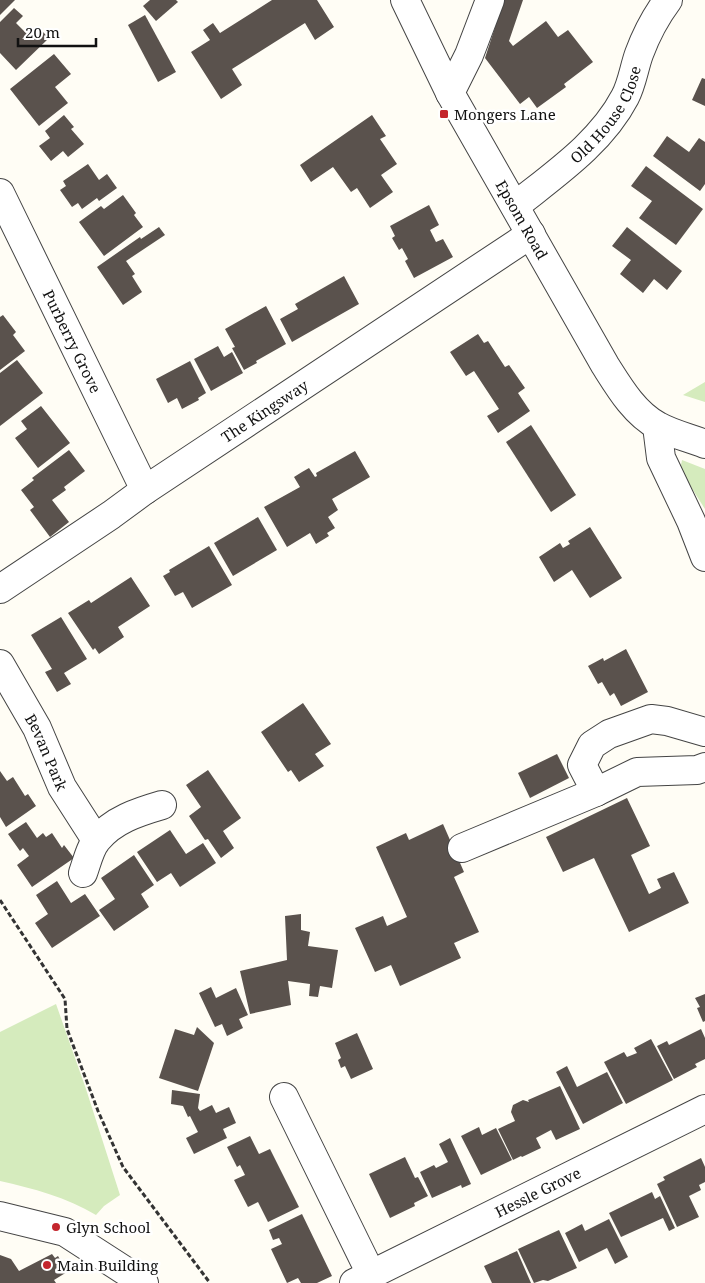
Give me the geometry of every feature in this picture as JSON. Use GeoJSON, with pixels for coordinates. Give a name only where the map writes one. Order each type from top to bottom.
{"type":"FeatureCollection","features":[{"type":"Feature","properties":{"kind":"street","name":"Epsom Road"},"geometry":{"type":"LineString","coordinates":[[405,0],[450,92],[605,365],[624,394],[640,412],[657,426],[705,444]]}},
{"type":"Feature","properties":{"kind":"street"},"geometry":{"type":"LineString","coordinates":[[450,92],[469,55],[490,0]]}},
{"type":"Feature","properties":{"kind":"street","name":"Old House Close"},"geometry":{"type":"LineString","coordinates":[[515,206],[591,143],[614,117],[627,94],[639,54],[650,30],[660,10],[668,0]]}},
{"type":"Feature","properties":{"kind":"street","name":"Purberry Grove"},"geometry":{"type":"LineString","coordinates":[[0,193],[144,490]]}},
{"type":"Feature","properties":{"kind":"street","name":"The Kingsway"},"geometry":{"type":"LineString","coordinates":[[0,589],[111,516],[144,490],[531,234]]}},
{"type":"Feature","properties":{"kind":"street"},"geometry":{"type":"LineString","coordinates":[[657,426],[661,458],[705,557]]}},
{"type":"Feature","properties":{"kind":"street","name":"Bevan Park"},"geometry":{"type":"LineString","coordinates":[[0,664],[37,728],[62,787],[96,840]]}},
{"type":"Feature","properties":{"kind":"street"},"geometry":{"type":"LineString","coordinates":[[596,792],[582,765],[592,745],[609,734],[651,719],[667,721],[705,732]]}},
{"type":"Feature","properties":{"kind":"street"},"geometry":{"type":"LineString","coordinates":[[462,848],[596,792],[637,772],[697,770],[705,767]]}},
{"type":"Feature","properties":{"kind":"street"},"geometry":{"type":"LineString","coordinates":[[83,873],[96,840],[126,816],[162,805]]}},
{"type":"Feature","properties":{"kind":"street","name":"Hessle Grove"},"geometry":{"type":"LineString","coordinates":[[284,1097],[363,1279],[705,1109]]}},
{"type":"Feature","properties":{"kind":"street"},"geometry":{"type":"LineString","coordinates":[[0,1216],[65,1232],[144,1283]]}},
{"type":"Feature","properties":{"kind":"path"},"geometry":{"type":"LineString","coordinates":[[0,900],[64,1000],[67,1029],[98,1111],[123,1167],[210,1283]]}},
{"type":"Feature","properties":{"kind":"green space"},"geometry":{"type":"Polygon","coordinates":[[[705,382],[705,402],[683,395],[705,382]]]}},
{"type":"Feature","properties":{"kind":"green space"},"geometry":{"type":"Polygon","coordinates":[[[682,460],[705,469],[705,509],[680,470],[682,460]]]}},
{"type":"Feature","properties":{"kind":"green space"},"geometry":{"type":"Polygon","coordinates":[[[56,1004],[120,1195],[104,1206],[96,1215],[50,1194],[0,1181],[0,1032],[56,1004]]]}},
{"type":"Feature","properties":{"kind":"building"},"geometry":{"type":"Polygon","coordinates":[[[0,0],[15,0],[0,15],[0,0]]]}},
{"type":"Feature","properties":{"kind":"building"},"geometry":{"type":"Polygon","coordinates":[[[150,0],[176,0],[178,2],[156,21],[143,6],[150,0]]]}},
{"type":"Feature","properties":{"kind":"building"},"geometry":{"type":"Polygon","coordinates":[[[272,0],[317,0],[334,27],[315,40],[305,23],[232,69],[242,85],[221,99],[191,52],[210,40],[203,30],[213,23],[220,33],[272,0]]]}},
{"type":"Feature","properties":{"kind":"building"},"geometry":{"type":"Polygon","coordinates":[[[504,0],[523,0],[509,41],[513,46],[546,21],[558,37],[568,30],[593,62],[564,84],[566,87],[537,108],[529,97],[520,104],[485,58],[504,0]]]}},
{"type":"Feature","properties":{"kind":"building"},"geometry":{"type":"Polygon","coordinates":[[[14,8],[23,16],[16,23],[29,36],[38,27],[49,38],[16,70],[0,53],[0,22],[14,8]]]}},
{"type":"Feature","properties":{"kind":"building"},"geometry":{"type":"Polygon","coordinates":[[[145,15],[176,72],[158,82],[128,25],[145,15]]]}},
{"type":"Feature","properties":{"kind":"building"},"geometry":{"type":"Polygon","coordinates":[[[54,54],[71,74],[55,87],[68,103],[39,126],[10,89],[54,54]]]}},
{"type":"Feature","properties":{"kind":"building"},"geometry":{"type":"Polygon","coordinates":[[[702,78],[705,79],[705,106],[692,100],[702,78]]]}},
{"type":"Feature","properties":{"kind":"building"},"geometry":{"type":"Polygon","coordinates":[[[64,115],[74,127],[71,129],[84,144],[68,157],[63,151],[51,161],[39,146],[50,138],[45,131],[64,115]]]}},
{"type":"Feature","properties":{"kind":"building"},"geometry":{"type":"Polygon","coordinates":[[[372,115],[386,136],[380,139],[397,164],[381,175],[393,192],[370,208],[357,188],[351,192],[333,167],[311,182],[300,165],[372,115]]]}},
{"type":"Feature","properties":{"kind":"building"},"geometry":{"type":"Polygon","coordinates":[[[667,136],[689,152],[699,138],[705,142],[705,184],[700,191],[653,156],[667,136]]]}},
{"type":"Feature","properties":{"kind":"building"},"geometry":{"type":"Polygon","coordinates":[[[88,164],[99,180],[107,174],[117,188],[99,201],[97,198],[82,209],[78,203],[72,207],[60,190],[66,186],[63,181],[88,164]]]}},
{"type":"Feature","properties":{"kind":"building"},"geometry":{"type":"Polygon","coordinates":[[[646,166],[703,209],[676,245],[639,218],[652,201],[631,186],[646,166]]]}},
{"type":"Feature","properties":{"kind":"building"},"geometry":{"type":"Polygon","coordinates":[[[123,195],[143,227],[104,256],[79,222],[101,206],[104,209],[123,195]]]}},
{"type":"Feature","properties":{"kind":"building"},"geometry":{"type":"Polygon","coordinates":[[[429,205],[439,225],[430,230],[436,242],[443,239],[453,257],[414,278],[405,261],[408,259],[402,248],[399,250],[392,238],[395,236],[390,226],[429,205]]]}},
{"type":"Feature","properties":{"kind":"building"},"geometry":{"type":"Polygon","coordinates":[[[159,227],[165,235],[126,261],[135,274],[132,276],[142,292],[123,305],[97,267],[140,237],[141,239],[159,227]]]}},
{"type":"Feature","properties":{"kind":"building"},"geometry":{"type":"Polygon","coordinates":[[[627,227],[682,271],[667,290],[654,279],[643,293],[620,274],[631,260],[612,246],[627,227]]]}},
{"type":"Feature","properties":{"kind":"building"},"geometry":{"type":"Polygon","coordinates":[[[344,276],[359,304],[292,342],[280,319],[298,309],[295,304],[344,276]]]}},
{"type":"Feature","properties":{"kind":"building"},"geometry":{"type":"Polygon","coordinates":[[[266,306],[286,344],[244,370],[232,348],[235,347],[225,329],[266,306]]]}},
{"type":"Feature","properties":{"kind":"building"},"geometry":{"type":"Polygon","coordinates":[[[3,315],[16,332],[13,335],[25,351],[0,370],[0,317],[3,315]]]}},
{"type":"Feature","properties":{"kind":"building"},"geometry":{"type":"Polygon","coordinates":[[[478,334],[484,343],[488,341],[505,367],[509,365],[525,388],[518,393],[530,411],[498,433],[487,416],[499,409],[474,371],[466,376],[450,352],[478,334]]]}},
{"type":"Feature","properties":{"kind":"building"},"geometry":{"type":"Polygon","coordinates":[[[218,346],[224,357],[232,352],[243,373],[211,391],[194,359],[218,346]]]}},
{"type":"Feature","properties":{"kind":"building"},"geometry":{"type":"Polygon","coordinates":[[[17,360],[43,393],[0,426],[0,373],[17,360]]]}},
{"type":"Feature","properties":{"kind":"building"},"geometry":{"type":"Polygon","coordinates":[[[190,361],[206,393],[198,398],[199,400],[182,409],[177,398],[168,403],[156,379],[190,361]]]}},
{"type":"Feature","properties":{"kind":"building"},"geometry":{"type":"Polygon","coordinates":[[[41,406],[70,443],[38,468],[15,438],[27,429],[21,421],[41,406]]]}},
{"type":"Feature","properties":{"kind":"building"},"geometry":{"type":"Polygon","coordinates":[[[531,425],[576,495],[551,512],[506,442],[531,425]]]}},
{"type":"Feature","properties":{"kind":"building"},"geometry":{"type":"Polygon","coordinates":[[[69,450],[85,471],[64,487],[66,490],[52,500],[69,522],[50,537],[30,510],[34,507],[21,490],[34,480],[32,478],[69,450]]]}},
{"type":"Feature","properties":{"kind":"building"},"geometry":{"type":"Polygon","coordinates":[[[355,451],[370,477],[332,499],[338,510],[328,517],[335,528],[327,533],[329,536],[316,544],[310,533],[287,547],[264,507],[300,487],[294,477],[302,472],[309,468],[315,477],[317,476],[316,473],[355,451]]]}},
{"type":"Feature","properties":{"kind":"building"},"geometry":{"type":"Polygon","coordinates":[[[258,517],[277,550],[233,576],[214,543],[258,517]]]}},
{"type":"Feature","properties":{"kind":"building"},"geometry":{"type":"Polygon","coordinates":[[[590,527],[622,578],[590,598],[572,570],[554,582],[539,557],[560,543],[563,548],[570,544],[568,541],[590,527]]]}},
{"type":"Feature","properties":{"kind":"building"},"geometry":{"type":"Polygon","coordinates":[[[209,546],[232,585],[192,608],[183,592],[175,596],[163,576],[170,572],[169,570],[209,546]]]}},
{"type":"Feature","properties":{"kind":"building"},"geometry":{"type":"Polygon","coordinates":[[[131,577],[150,606],[118,627],[124,637],[99,654],[95,648],[93,650],[68,613],[89,600],[91,603],[131,577]]]}},
{"type":"Feature","properties":{"kind":"building"},"geometry":{"type":"Polygon","coordinates":[[[61,617],[87,659],[64,673],[71,684],[57,692],[45,672],[52,669],[31,635],[61,617]]]}},
{"type":"Feature","properties":{"kind":"building"},"geometry":{"type":"Polygon","coordinates":[[[626,649],[648,692],[621,706],[614,693],[610,696],[602,682],[598,684],[588,666],[603,658],[604,661],[626,649]]]}},
{"type":"Feature","properties":{"kind":"building"},"geometry":{"type":"Polygon","coordinates":[[[303,703],[331,744],[315,754],[324,766],[299,782],[291,770],[288,772],[261,732],[303,703]]]}},
{"type":"Feature","properties":{"kind":"building"},"geometry":{"type":"Polygon","coordinates":[[[557,754],[569,778],[530,798],[518,773],[557,754]]]}},
{"type":"Feature","properties":{"kind":"building"},"geometry":{"type":"Polygon","coordinates":[[[208,770],[241,818],[223,831],[234,848],[221,858],[208,839],[205,840],[189,816],[201,807],[186,785],[208,770]]]}},
{"type":"Feature","properties":{"kind":"building"},"geometry":{"type":"Polygon","coordinates":[[[0,771],[7,781],[13,777],[25,796],[28,794],[36,806],[6,827],[0,817],[0,771]]]}},
{"type":"Feature","properties":{"kind":"building"},"geometry":{"type":"Polygon","coordinates":[[[627,798],[650,846],[631,855],[649,894],[661,888],[657,879],[674,872],[689,903],[629,932],[594,858],[563,872],[546,837],[627,798]]]}},
{"type":"Feature","properties":{"kind":"building"},"geometry":{"type":"Polygon","coordinates":[[[26,822],[37,838],[43,833],[46,837],[52,833],[62,848],[64,845],[74,858],[32,887],[17,865],[29,856],[23,848],[20,851],[8,834],[26,822]]]}},
{"type":"Feature","properties":{"kind":"building"},"geometry":{"type":"Polygon","coordinates":[[[443,824],[464,872],[454,877],[479,932],[454,943],[461,958],[400,986],[391,965],[375,972],[355,928],[383,916],[387,926],[407,917],[376,847],[406,833],[409,840],[443,824]]]}},
{"type":"Feature","properties":{"kind":"building"},"geometry":{"type":"Polygon","coordinates":[[[170,830],[186,854],[203,843],[216,863],[180,887],[171,873],[157,882],[137,852],[170,830]]]}},
{"type":"Feature","properties":{"kind":"building"},"geometry":{"type":"Polygon","coordinates":[[[134,855],[154,885],[141,894],[149,907],[114,931],[99,910],[115,899],[101,878],[134,855]]]}},
{"type":"Feature","properties":{"kind":"building"},"geometry":{"type":"Polygon","coordinates":[[[57,881],[71,903],[85,894],[100,916],[52,948],[35,923],[48,914],[36,895],[57,881]]]}},
{"type":"Feature","properties":{"kind":"building"},"geometry":{"type":"Polygon","coordinates":[[[301,914],[301,930],[310,932],[308,946],[338,950],[332,988],[320,986],[318,997],[309,996],[310,984],[288,981],[291,1005],[250,1014],[240,971],[287,960],[285,916],[301,914]]]}},
{"type":"Feature","properties":{"kind":"building"},"geometry":{"type":"Polygon","coordinates":[[[211,987],[216,998],[236,988],[248,1015],[239,1019],[243,1028],[227,1036],[222,1024],[215,1027],[199,993],[211,987]]]}},
{"type":"Feature","properties":{"kind":"building"},"geometry":{"type":"Polygon","coordinates":[[[705,994],[705,1021],[703,1022],[697,1008],[700,1007],[695,998],[705,994]]]}},
{"type":"Feature","properties":{"kind":"building"},"geometry":{"type":"Polygon","coordinates":[[[197,1027],[214,1043],[198,1091],[159,1078],[175,1029],[194,1035],[197,1027]]]}},
{"type":"Feature","properties":{"kind":"building"},"geometry":{"type":"Polygon","coordinates":[[[701,1029],[705,1038],[705,1059],[695,1064],[697,1067],[674,1079],[657,1046],[667,1041],[669,1045],[701,1029]]]}},
{"type":"Feature","properties":{"kind":"building"},"geometry":{"type":"Polygon","coordinates":[[[357,1033],[373,1069],[351,1079],[345,1066],[341,1068],[338,1060],[341,1058],[335,1043],[357,1033]]]}},
{"type":"Feature","properties":{"kind":"building"},"geometry":{"type":"Polygon","coordinates":[[[651,1039],[673,1080],[626,1104],[604,1062],[624,1052],[627,1057],[637,1053],[634,1048],[651,1039]]]}},
{"type":"Feature","properties":{"kind":"building"},"geometry":{"type":"Polygon","coordinates":[[[567,1066],[577,1087],[607,1072],[623,1103],[583,1124],[556,1072],[567,1066]]]}},
{"type":"Feature","properties":{"kind":"building"},"geometry":{"type":"Polygon","coordinates":[[[560,1086],[580,1129],[556,1140],[551,1130],[536,1138],[541,1148],[513,1160],[498,1129],[515,1121],[511,1112],[513,1105],[523,1100],[529,1102],[528,1100],[560,1086]]]}},
{"type":"Feature","properties":{"kind":"building"},"geometry":{"type":"Polygon","coordinates":[[[172,1090],[200,1094],[198,1108],[200,1111],[212,1105],[216,1113],[229,1107],[236,1123],[223,1129],[227,1138],[194,1154],[186,1138],[198,1132],[183,1106],[171,1104],[172,1090]]]}},
{"type":"Feature","properties":{"kind":"building"},"geometry":{"type":"Polygon","coordinates":[[[479,1127],[482,1135],[496,1128],[512,1160],[481,1175],[461,1136],[479,1127]]]}},
{"type":"Feature","properties":{"kind":"building"},"geometry":{"type":"Polygon","coordinates":[[[250,1136],[259,1154],[270,1149],[299,1207],[268,1222],[258,1202],[248,1207],[234,1180],[245,1175],[240,1165],[237,1167],[227,1147],[250,1136]]]}},
{"type":"Feature","properties":{"kind":"building"},"geometry":{"type":"Polygon","coordinates":[[[450,1138],[471,1184],[462,1188],[461,1185],[432,1198],[420,1172],[434,1165],[436,1168],[448,1162],[439,1144],[450,1138]]]}},
{"type":"Feature","properties":{"kind":"building"},"geometry":{"type":"Polygon","coordinates":[[[405,1157],[415,1178],[418,1177],[428,1196],[414,1203],[415,1206],[390,1218],[369,1174],[405,1157]]]}},
{"type":"Feature","properties":{"kind":"building"},"geometry":{"type":"Polygon","coordinates":[[[701,1158],[705,1167],[705,1182],[699,1185],[701,1190],[689,1196],[699,1217],[677,1227],[657,1184],[665,1180],[663,1177],[701,1158]]]}},
{"type":"Feature","properties":{"kind":"building"},"geometry":{"type":"Polygon","coordinates":[[[652,1192],[655,1199],[660,1196],[675,1228],[669,1231],[663,1218],[621,1237],[609,1213],[652,1192]]]}},
{"type":"Feature","properties":{"kind":"building"},"geometry":{"type":"Polygon","coordinates":[[[302,1214],[332,1276],[317,1283],[301,1283],[298,1278],[287,1283],[271,1249],[282,1244],[279,1238],[273,1240],[269,1230],[302,1214]]]}},
{"type":"Feature","properties":{"kind":"building"},"geometry":{"type":"Polygon","coordinates":[[[609,1219],[628,1257],[615,1264],[607,1248],[579,1262],[565,1233],[582,1224],[585,1231],[609,1219]]]}},
{"type":"Feature","properties":{"kind":"building"},"geometry":{"type":"Polygon","coordinates":[[[559,1230],[577,1268],[548,1281],[543,1280],[534,1283],[518,1249],[559,1230]]]}},
{"type":"Feature","properties":{"kind":"building"},"geometry":{"type":"Polygon","coordinates":[[[517,1251],[531,1283],[492,1283],[484,1266],[517,1251]]]}},
{"type":"Feature","properties":{"kind":"building","name":"Main Building"},"geometry":{"type":"Polygon","coordinates":[[[52,1254],[55,1258],[58,1256],[67,1272],[54,1280],[56,1283],[0,1283],[0,1255],[11,1259],[19,1271],[52,1254]]]}},
{"type":"Feature","properties":{"kind":"place","name":"Mongers Lane"},"geometry":{"type":"Point","coordinates":[444,114]}},
{"type":"Feature","properties":{"kind":"place","name":"Glyn School"},"geometry":{"type":"Point","coordinates":[56,1227]}},
{"type":"Feature","properties":{"kind":"place","name":"Main Building"},"geometry":{"type":"Point","coordinates":[47,1265]}}]}
